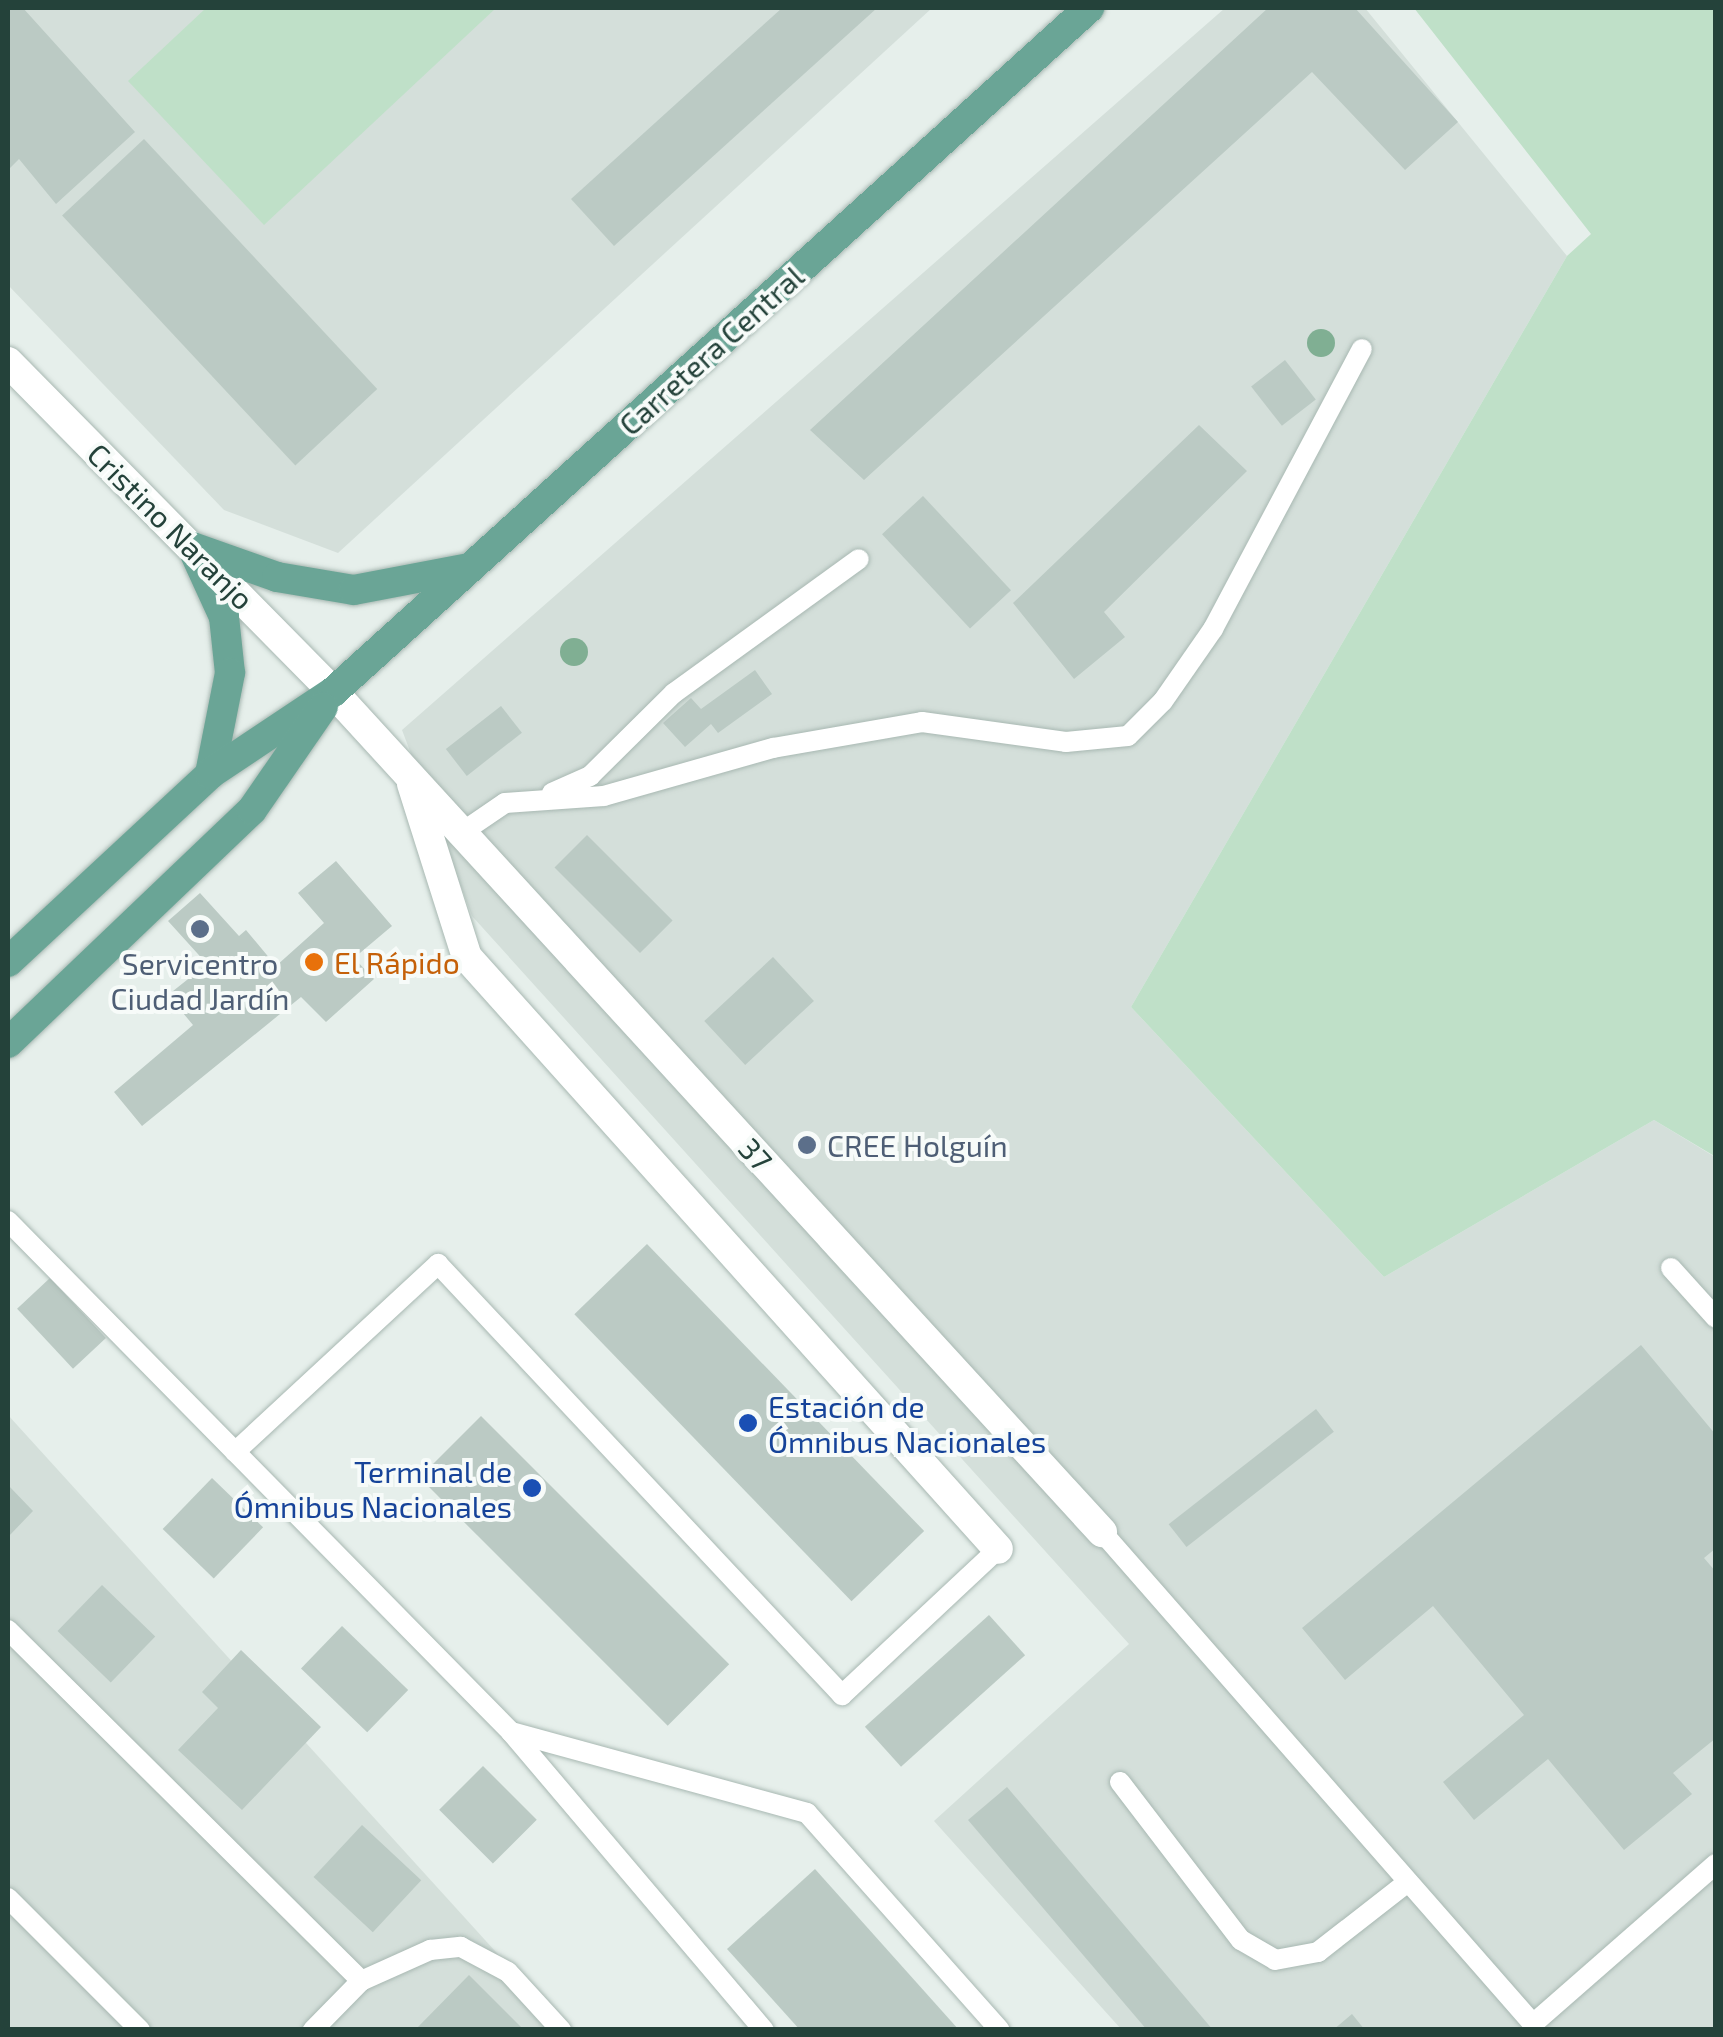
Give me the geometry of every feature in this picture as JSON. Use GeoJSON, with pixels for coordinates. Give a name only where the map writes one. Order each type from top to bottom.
{"type":"FeatureCollection","features":[{"type":"Feature","properties":{"kind":"main road","name":"Carretera Central"},"geometry":{"type":"LineString","coordinates":[[8,962],[210,774],[333,692],[1089,8]]}},
{"type":"Feature","properties":{"kind":"main road"},"geometry":{"type":"LineString","coordinates":[[192,546],[277,577],[354,590],[469,568]]}},
{"type":"Feature","properties":{"kind":"main road"},"geometry":{"type":"LineString","coordinates":[[192,546],[224,617],[230,672],[210,774]]}},
{"type":"Feature","properties":{"kind":"main road","name":"Carretera Central"},"geometry":{"type":"LineString","coordinates":[[8,1043],[252,810],[333,692]]}},
{"type":"Feature","properties":{"kind":"street","name":"Cristino Naranjo"},"geometry":{"type":"LineString","coordinates":[[8,362],[333,692]]}},
{"type":"Feature","properties":{"kind":"street","name":"37"},"geometry":{"type":"LineString","coordinates":[[333,692],[1102,1532]]}},
{"type":"Feature","properties":{"kind":"street","name":"37"},"geometry":{"type":"LineString","coordinates":[[410,776],[467,957],[998,1550]]}},
{"type":"Feature","properties":{"kind":"lane"},"geometry":{"type":"LineString","coordinates":[[462,833],[505,803],[547,796],[604,796],[773,748],[922,722],[1066,742],[1128,736],[1164,701],[1213,629],[1362,349]]}},
{"type":"Feature","properties":{"kind":"lane"},"geometry":{"type":"LineString","coordinates":[[547,796],[590,776],[674,692],[859,559]]}},
{"type":"Feature","properties":{"kind":"lane"},"geometry":{"type":"LineString","coordinates":[[8,1221],[510,1732],[764,2030]]}},
{"type":"Feature","properties":{"kind":"lane"},"geometry":{"type":"LineString","coordinates":[[235,1452],[438,1264],[842,1695],[998,1550]]}},
{"type":"Feature","properties":{"kind":"lane"},"geometry":{"type":"LineString","coordinates":[[1671,1268],[1716,1318]]}},
{"type":"Feature","properties":{"kind":"lane"},"geometry":{"type":"LineString","coordinates":[[1102,1532],[1530,2027],[1716,1864]]}},
{"type":"Feature","properties":{"kind":"lane"},"geometry":{"type":"LineString","coordinates":[[8,1630],[362,1981]]}},
{"type":"Feature","properties":{"kind":"lane"},"geometry":{"type":"LineString","coordinates":[[510,1732],[806,1813],[1000,2030]]}},
{"type":"Feature","properties":{"kind":"lane"},"geometry":{"type":"LineString","coordinates":[[1120,1782],[1241,1940],[1275,1960],[1318,1952],[1408,1882]]}},
{"type":"Feature","properties":{"kind":"lane"},"geometry":{"type":"LineString","coordinates":[[8,1898],[140,2030]]}},
{"type":"Feature","properties":{"kind":"lane"},"geometry":{"type":"LineString","coordinates":[[313,2030],[362,1981],[430,1950],[461,1947],[508,1972],[561,2030]]}},
{"type":"Feature","properties":{"kind":"shaded area"},"geometry":{"type":"Polygon","coordinates":[[[8,8],[932,8],[338,553],[224,510],[8,285],[8,8]]]}},
{"type":"Feature","properties":{"kind":"shaded area"},"geometry":{"type":"Polygon","coordinates":[[[1225,8],[1365,8],[1567,256],[1131,1007],[1384,1277],[1654,1120],[1715,1157],[1715,2029],[1121,2029],[934,1821],[1129,1644],[472,916],[402,730],[1225,8]]]}},
{"type":"Feature","properties":{"kind":"shaded area"},"geometry":{"type":"Polygon","coordinates":[[[8,1415],[566,2029],[8,2029],[8,1415]]]}},
{"type":"Feature","properties":{"kind":"green space"},"geometry":{"type":"Polygon","coordinates":[[[206,8],[496,8],[264,225],[128,81],[206,8]]]}},
{"type":"Feature","properties":{"kind":"green space"},"geometry":{"type":"Polygon","coordinates":[[[1414,8],[1715,8],[1716,1157],[1654,1120],[1384,1277],[1131,1007],[1567,256],[1591,234],[1414,8]]]}},
{"type":"Feature","properties":{"kind":"building"},"geometry":{"type":"Polygon","coordinates":[[[8,8],[23,8],[135,132],[56,204],[19,159],[8,170],[8,8]]]}},
{"type":"Feature","properties":{"kind":"building"},"geometry":{"type":"Polygon","coordinates":[[[782,8],[877,8],[614,246],[571,199],[782,8]]]}},
{"type":"Feature","properties":{"kind":"building"},"geometry":{"type":"Polygon","coordinates":[[[1268,8],[1355,8],[1458,122],[1405,170],[1312,72],[864,480],[810,430],[1268,8]]]}},
{"type":"Feature","properties":{"kind":"building"},"geometry":{"type":"Polygon","coordinates":[[[144,139],[377,389],[295,466],[62,215],[144,139]]]}},
{"type":"Feature","properties":{"kind":"building"},"geometry":{"type":"Polygon","coordinates":[[[1285,360],[1316,399],[1282,426],[1251,386],[1285,360]]]}},
{"type":"Feature","properties":{"kind":"building"},"geometry":{"type":"Polygon","coordinates":[[[1199,425],[1247,471],[1104,612],[1125,637],[1074,679],[1013,603],[1199,425]]]}},
{"type":"Feature","properties":{"kind":"building"},"geometry":{"type":"Polygon","coordinates":[[[923,496],[1011,590],[970,629],[882,534],[923,496]]]}},
{"type":"Feature","properties":{"kind":"building"},"geometry":{"type":"Polygon","coordinates":[[[755,670],[772,694],[718,733],[711,724],[685,747],[663,723],[691,698],[701,709],[755,670]]]}},
{"type":"Feature","properties":{"kind":"building"},"geometry":{"type":"Polygon","coordinates":[[[501,706],[522,733],[467,776],[446,749],[501,706]]]}},
{"type":"Feature","properties":{"kind":"building"},"geometry":{"type":"Polygon","coordinates":[[[587,835],[673,921],[640,953],[554,868],[587,835]]]}},
{"type":"Feature","properties":{"kind":"building"},"geometry":{"type":"Polygon","coordinates":[[[336,861],[392,926],[354,958],[374,979],[326,1022],[301,997],[142,1126],[114,1092],[193,1025],[168,995],[207,964],[168,921],[200,893],[239,936],[246,930],[276,966],[324,923],[298,893],[336,861]]]}},
{"type":"Feature","properties":{"kind":"building"},"geometry":{"type":"Polygon","coordinates":[[[773,957],[814,1001],[745,1065],[704,1021],[773,957]]]}},
{"type":"Feature","properties":{"kind":"building","name":"Estación de Ómnibus Nacionales"},"geometry":{"type":"Polygon","coordinates":[[[647,1244],[924,1531],[852,1601],[574,1314],[647,1244]]]}},
{"type":"Feature","properties":{"kind":"building"},"geometry":{"type":"Polygon","coordinates":[[[50,1278],[106,1338],[73,1369],[17,1309],[50,1278]]]}},
{"type":"Feature","properties":{"kind":"building"},"geometry":{"type":"Polygon","coordinates":[[[1641,1345],[1716,1435],[1716,1548],[1704,1558],[1716,1572],[1716,1738],[1673,1773],[1692,1794],[1624,1850],[1548,1759],[1474,1820],[1443,1782],[1524,1715],[1433,1606],[1345,1680],[1302,1628],[1641,1345]]]}},
{"type":"Feature","properties":{"kind":"building"},"geometry":{"type":"Polygon","coordinates":[[[1316,1409],[1334,1432],[1186,1547],[1169,1524],[1316,1409]]]}},
{"type":"Feature","properties":{"kind":"building"},"geometry":{"type":"Polygon","coordinates":[[[481,1416],[729,1664],[668,1726],[419,1478],[481,1416]]]}},
{"type":"Feature","properties":{"kind":"building"},"geometry":{"type":"Polygon","coordinates":[[[212,1478],[263,1527],[214,1578],[163,1529],[212,1478]]]}},
{"type":"Feature","properties":{"kind":"building"},"geometry":{"type":"Polygon","coordinates":[[[8,1485],[33,1511],[8,1537],[8,1485]]]}},
{"type":"Feature","properties":{"kind":"building"},"geometry":{"type":"Polygon","coordinates":[[[102,1585],[155,1636],[111,1682],[58,1631],[102,1585]]]}},
{"type":"Feature","properties":{"kind":"building"},"geometry":{"type":"Polygon","coordinates":[[[989,1615],[1025,1655],[901,1767],[865,1727],[989,1615]]]}},
{"type":"Feature","properties":{"kind":"building"},"geometry":{"type":"Polygon","coordinates":[[[342,1626],[408,1690],[367,1732],[301,1668],[342,1626]]]}},
{"type":"Feature","properties":{"kind":"building"},"geometry":{"type":"Polygon","coordinates":[[[241,1650],[321,1727],[242,1810],[178,1750],[218,1708],[202,1692],[241,1650]]]}},
{"type":"Feature","properties":{"kind":"building"},"geometry":{"type":"Polygon","coordinates":[[[483,1766],[537,1820],[493,1864],[439,1810],[483,1766]]]}},
{"type":"Feature","properties":{"kind":"building"},"geometry":{"type":"Polygon","coordinates":[[[1007,1787],[1213,2030],[1147,2030],[968,1820],[1007,1787]]]}},
{"type":"Feature","properties":{"kind":"building"},"geometry":{"type":"Polygon","coordinates":[[[362,1825],[421,1880],[373,1932],[314,1877],[362,1825]]]}},
{"type":"Feature","properties":{"kind":"building"},"geometry":{"type":"Polygon","coordinates":[[[815,1869],[959,2030],[800,2030],[727,1949],[815,1869]]]}},
{"type":"Feature","properties":{"kind":"building"},"geometry":{"type":"Polygon","coordinates":[[[469,1975],[524,2030],[415,2030],[469,1975]]]}},
{"type":"Feature","properties":{"kind":"building"},"geometry":{"type":"Polygon","coordinates":[[[1352,2014],[1365,2030],[1333,2030],[1352,2014]]]}},
{"type":"Feature","properties":{"kind":"place","name":"Servicentro Ciudad Jardín"},"geometry":{"type":"Point","coordinates":[200,929]}},
{"type":"Feature","properties":{"kind":"place","name":"El Rápido"},"geometry":{"type":"Point","coordinates":[314,962]}},
{"type":"Feature","properties":{"kind":"place","name":"CREE Holguín"},"geometry":{"type":"Point","coordinates":[807,1145]}},
{"type":"Feature","properties":{"kind":"place","name":"Estación de Ómnibus Nacionales"},"geometry":{"type":"Point","coordinates":[748,1423]}},
{"type":"Feature","properties":{"kind":"place","name":"Terminal de Ómnibus Nacionales"},"geometry":{"type":"Point","coordinates":[532,1488]}}]}
